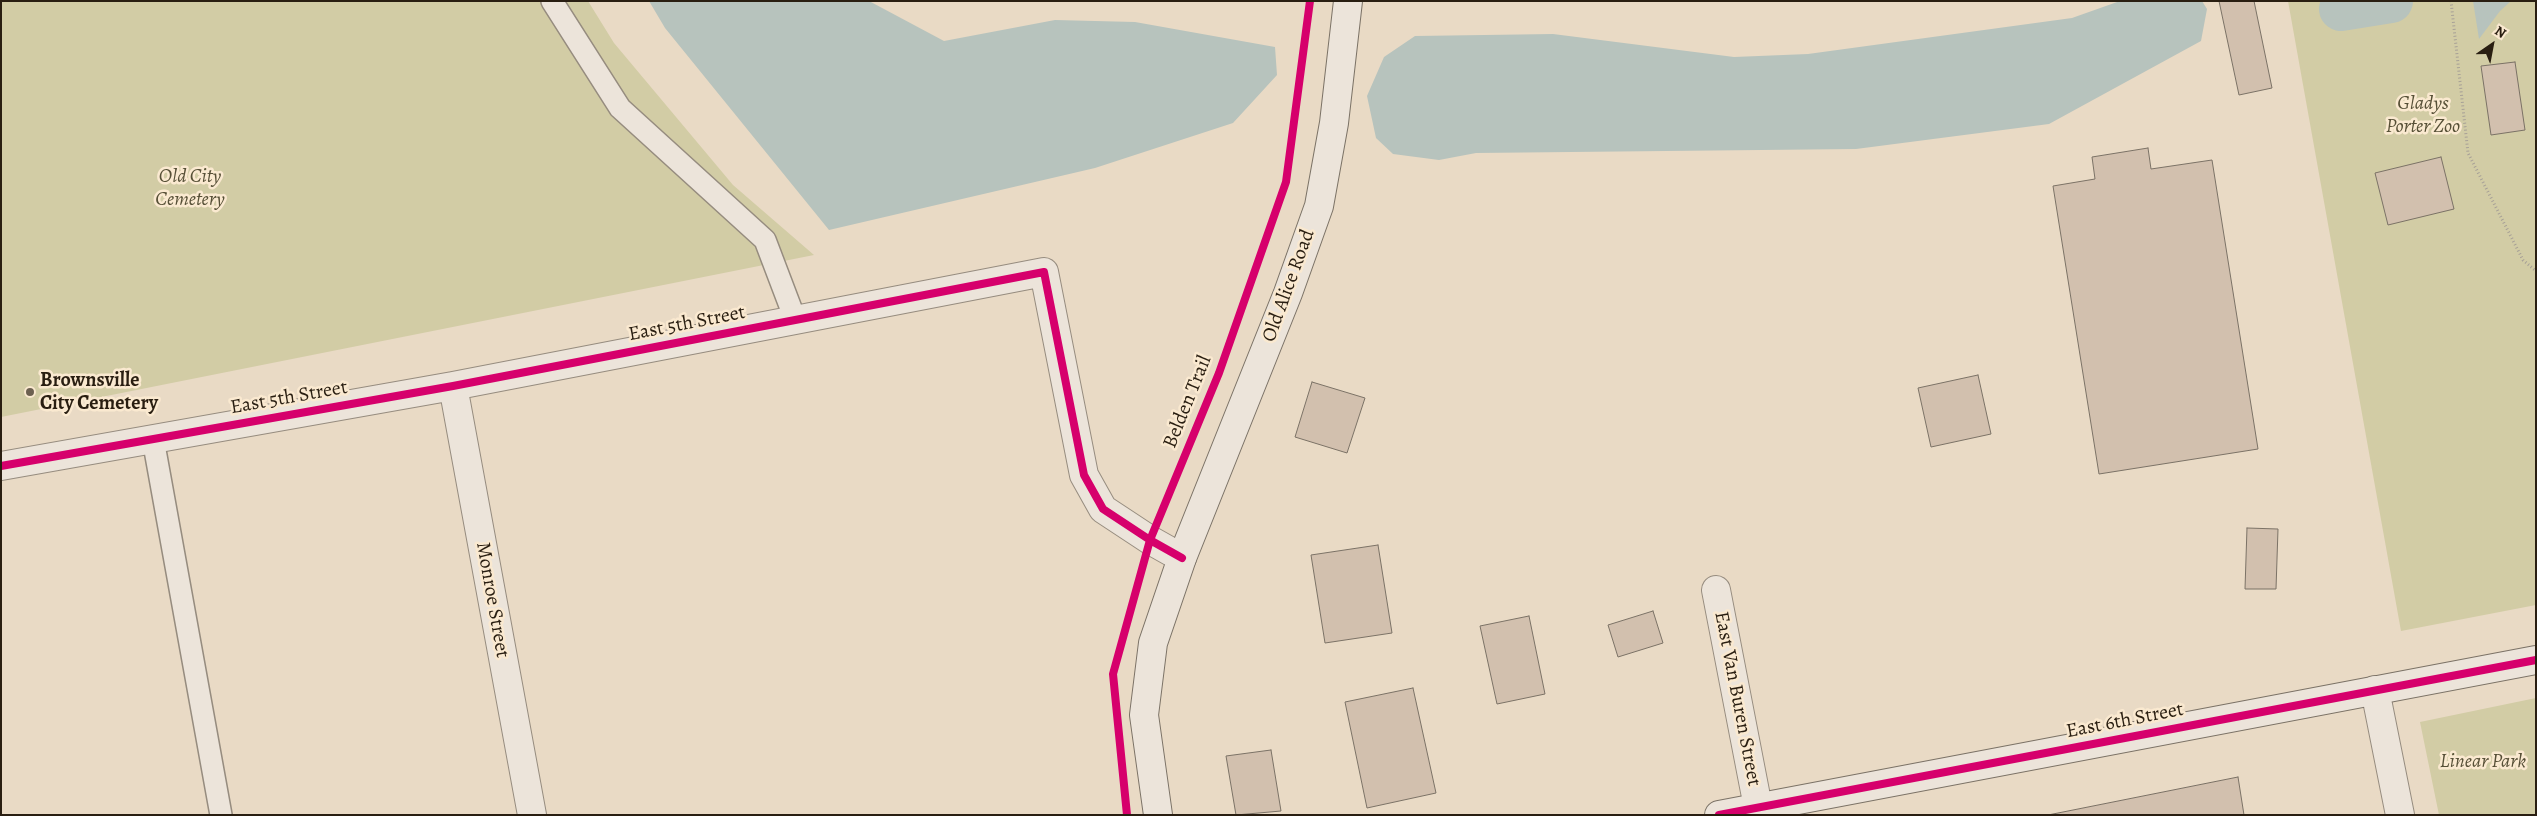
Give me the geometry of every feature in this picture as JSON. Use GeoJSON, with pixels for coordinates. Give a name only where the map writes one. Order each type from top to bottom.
{"type":"FeatureCollection","features":[{"type":"Feature","properties":{"kind":"street","name":"Old Alice Road"},"geometry":{"type":"LineString","coordinates":[[1158,815],[1144,715],[1152,643],[1182,558],[1288,293],[1319,206],[1334,123],[1348,1]]}},
{"type":"Feature","properties":{"kind":"street","name":"East 5th Street"},"geometry":{"type":"LineString","coordinates":[[1,466],[453,386],[1044,272],[1084,475],[1103,509],[1150,540],[1182,558]]}},
{"type":"Feature","properties":{"kind":"street","name":"Monroe Street"},"geometry":{"type":"LineString","coordinates":[[453,386],[532,815]]}},
{"type":"Feature","properties":{"kind":"street","name":"East Van Buren Street"},"geometry":{"type":"LineString","coordinates":[[1716,590],[1758,807]]}},
{"type":"Feature","properties":{"kind":"street","name":"East 6th Street"},"geometry":{"type":"LineString","coordinates":[[1719,815],[2536,660]]}},
{"type":"Feature","properties":{"kind":"street"},"geometry":{"type":"LineString","coordinates":[[2375,690],[2400,815]]}},
{"type":"Feature","properties":{"kind":"lane"},"geometry":{"type":"LineString","coordinates":[[552,1],[620,108],[765,240],[796,319]]}},
{"type":"Feature","properties":{"kind":"lane"},"geometry":{"type":"LineString","coordinates":[[153,439],[221,815]]}},
{"type":"Feature","properties":{"kind":"path"},"geometry":{"type":"LineString","coordinates":[[2451,1],[2468,153],[2522,260],[2536,271]]}},
{"type":"Feature","properties":{"kind":"green space","name":"Old City Cemetery"},"geometry":{"type":"Polygon","coordinates":[[[1,1],[588,1],[614,43],[733,185],[814,255],[1,417],[1,1]]]}},
{"type":"Feature","properties":{"kind":"green space","name":"Gladys Porter Zoo"},"geometry":{"type":"Polygon","coordinates":[[[2288,1],[2536,1],[2536,605],[2401,631],[2288,1]]]}},
{"type":"Feature","properties":{"kind":"green space","name":"Linear Park"},"geometry":{"type":"Polygon","coordinates":[[[2536,698],[2536,815],[2439,815],[2420,722],[2536,698]]]}},
{"type":"Feature","properties":{"kind":"shaded area"},"geometry":{"type":"Polygon","coordinates":[[[649,1],[869,1],[944,41],[1055,20],[1135,22],[1275,47],[1277,75],[1233,123],[1095,168],[829,230],[665,28],[649,1]]]}},
{"type":"Feature","properties":{"kind":"shaded area"},"geometry":{"type":"Polygon","coordinates":[[[2120,1],[2202,1],[2207,9],[2201,41],[2049,124],[1856,149],[1476,153],[1439,160],[1393,154],[1376,138],[1367,96],[1384,57],[1415,36],[1553,34],[1734,57],[1808,54],[2072,18],[2120,1]]]}},
{"type":"Feature","properties":{"kind":"shaded area"},"geometry":{"type":"Polygon","coordinates":[[[2473,1],[2511,1],[2500,11],[2479,39],[2473,1]]]}},
{"type":"Feature","properties":{"kind":"building"},"geometry":{"type":"Polygon","coordinates":[[[2219,1],[2254,1],[2272,88],[2239,95],[2219,1]]]}},
{"type":"Feature","properties":{"kind":"building"},"geometry":{"type":"Polygon","coordinates":[[[2515,62],[2525,130],[2491,135],[2481,66],[2515,62]]]}},
{"type":"Feature","properties":{"kind":"building"},"geometry":{"type":"Polygon","coordinates":[[[2148,148],[2151,169],[2212,160],[2258,449],[2099,474],[2053,186],[2095,179],[2092,157],[2148,148]]]}},
{"type":"Feature","properties":{"kind":"building"},"geometry":{"type":"Polygon","coordinates":[[[2441,157],[2454,209],[2388,225],[2375,173],[2441,157]]]}},
{"type":"Feature","properties":{"kind":"building"},"geometry":{"type":"Polygon","coordinates":[[[1978,375],[1991,434],[1931,447],[1918,388],[1978,375]]]}},
{"type":"Feature","properties":{"kind":"building"},"geometry":{"type":"Polygon","coordinates":[[[1312,382],[1365,398],[1347,453],[1295,437],[1312,382]]]}},
{"type":"Feature","properties":{"kind":"building"},"geometry":{"type":"Polygon","coordinates":[[[2247,528],[2278,529],[2276,589],[2245,589],[2247,528]]]}},
{"type":"Feature","properties":{"kind":"building"},"geometry":{"type":"Polygon","coordinates":[[[1378,545],[1392,633],[1325,643],[1311,555],[1378,545]]]}},
{"type":"Feature","properties":{"kind":"building"},"geometry":{"type":"Polygon","coordinates":[[[1653,611],[1663,643],[1618,657],[1608,625],[1653,611]]]}},
{"type":"Feature","properties":{"kind":"building"},"geometry":{"type":"Polygon","coordinates":[[[1529,616],[1545,694],[1497,704],[1480,626],[1529,616]]]}},
{"type":"Feature","properties":{"kind":"building"},"geometry":{"type":"Polygon","coordinates":[[[1413,688],[1436,793],[1367,808],[1345,702],[1413,688]]]}},
{"type":"Feature","properties":{"kind":"building"},"geometry":{"type":"Polygon","coordinates":[[[1271,750],[1281,811],[1236,815],[1226,756],[1271,750]]]}},
{"type":"Feature","properties":{"kind":"building"},"geometry":{"type":"Polygon","coordinates":[[[2238,777],[2244,815],[2048,815],[2238,777]]]}},
{"type":"Feature","properties":{"kind":"waterway"},"geometry":{"type":"LineString","coordinates":[[2341,9],[2391,1]]}},
{"type":"Feature","properties":{"kind":"cycle path","name":"Belden Trail"},"geometry":{"type":"LineString","coordinates":[[1127,815],[1113,674],[1150,540],[1219,373],[1286,182],[1310,1]]}},
{"type":"Feature","properties":{"kind":"cycle path"},"geometry":{"type":"LineString","coordinates":[[1,466],[453,386],[1044,272],[1084,475],[1103,509],[1150,540],[1182,558]]}},
{"type":"Feature","properties":{"kind":"cycle path"},"geometry":{"type":"LineString","coordinates":[[1719,815],[2536,660]]}},
{"type":"Feature","properties":{"kind":"place","name":"Brownsville City Cemetery"},"geometry":{"type":"Point","coordinates":[30,392]}}]}
